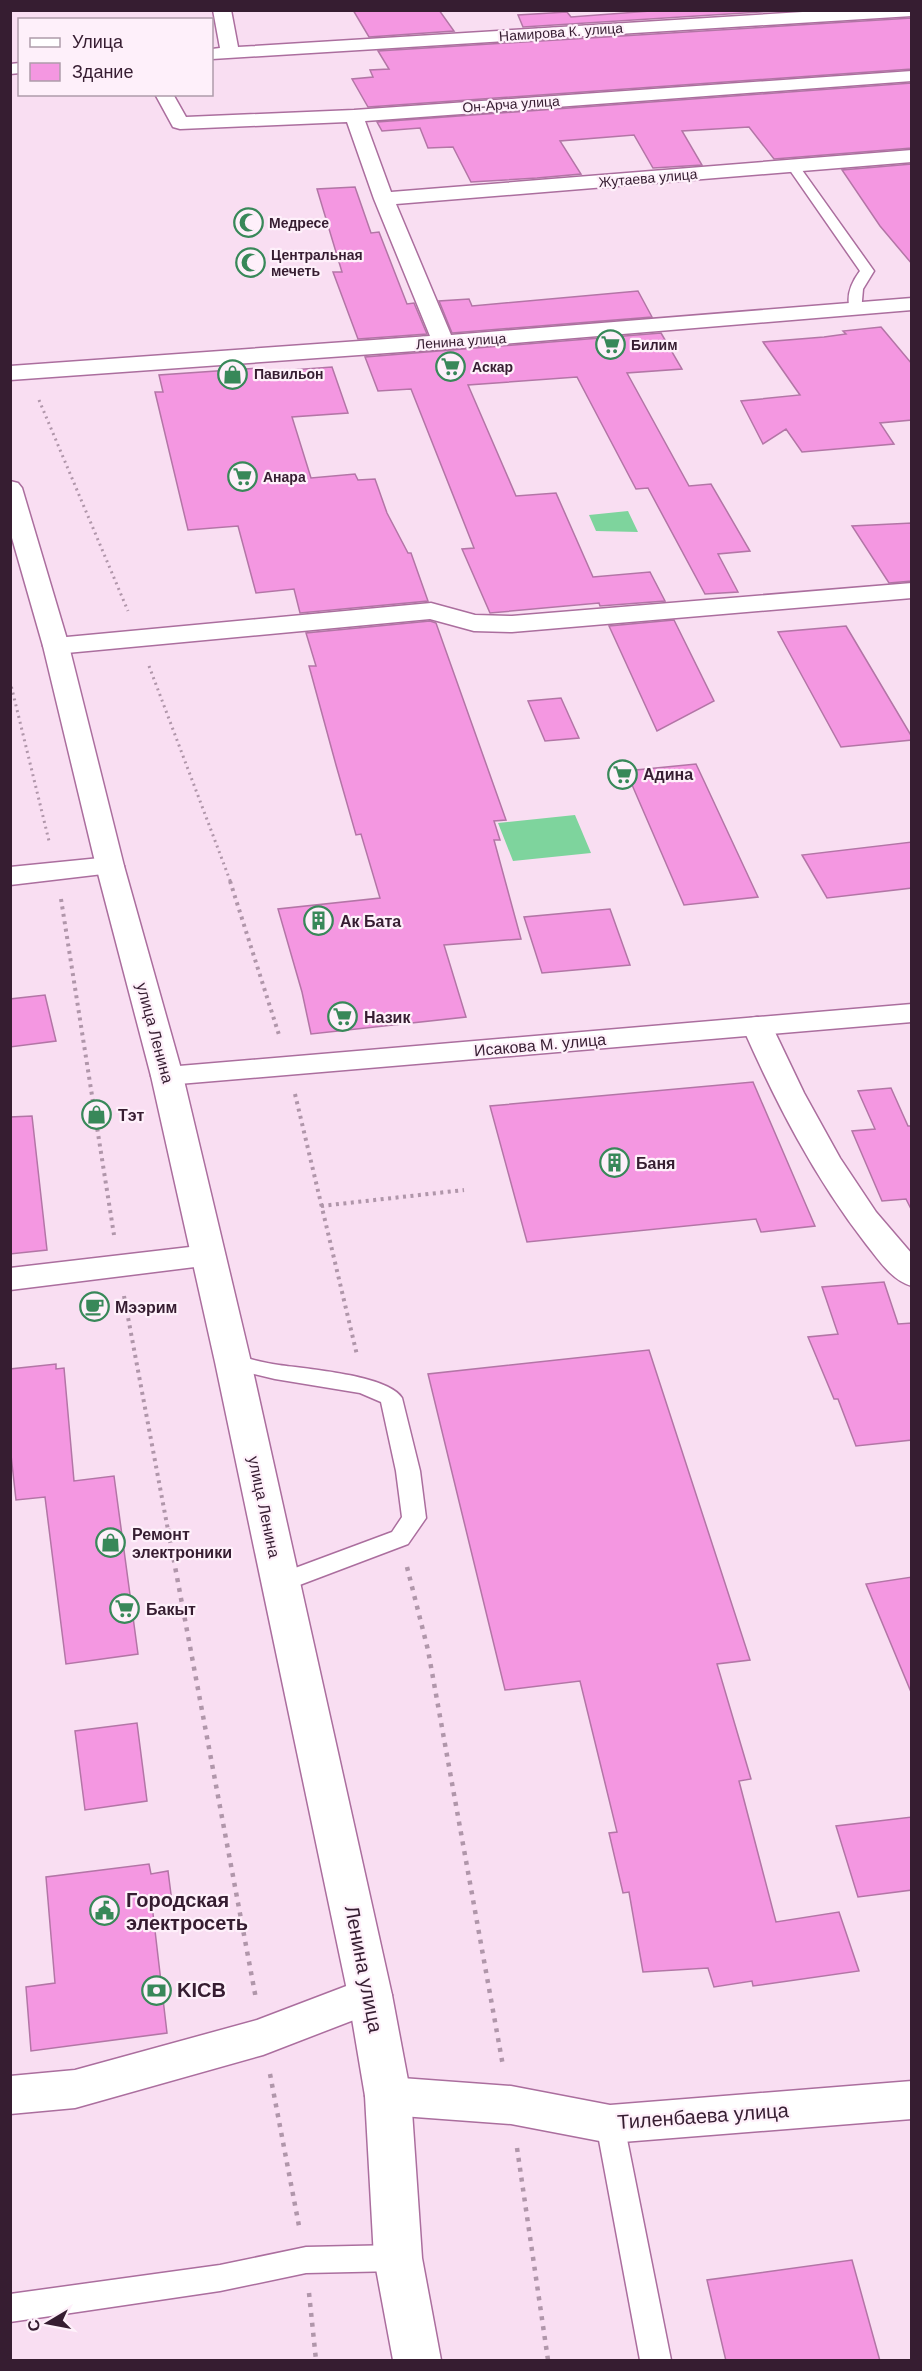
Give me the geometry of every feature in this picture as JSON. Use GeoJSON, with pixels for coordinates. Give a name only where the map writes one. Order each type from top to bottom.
{"type":"FeatureCollection","features":[{"type":"Feature","properties":{"kind":"street"},"geometry":{"type":"LineString","coordinates":[[222,10],[230,52]]}},
{"type":"Feature","properties":{"kind":"street","name":"Намирова К. улица"},"geometry":{"type":"LineString","coordinates":[[213,54],[912,11]]}},
{"type":"Feature","properties":{"kind":"street","name":"Он-Арча улица"},"geometry":{"type":"LineString","coordinates":[[165,96],[180,123],[354,116],[912,76]]}},
{"type":"Feature","properties":{"kind":"street"},"geometry":{"type":"LineString","coordinates":[[354,116],[384,199],[443,342]]}},
{"type":"Feature","properties":{"kind":"street","name":"Жутаева улица"},"geometry":{"type":"LineString","coordinates":[[384,199],[912,156]]}},
{"type":"Feature","properties":{"kind":"street","name":"Ленина улица"},"geometry":{"type":"LineString","coordinates":[[19,373],[912,304]]}},
{"type":"Feature","properties":{"kind":"street","name":"улица Ленина"},"geometry":{"type":"LineString","coordinates":[[13,505],[56,646],[110,866],[168,1076],[280,1583]]}},
{"type":"Feature","properties":{"kind":"street"},"geometry":{"type":"LineString","coordinates":[[56,646],[431,611],[474,623],[512,624],[912,590]]}},
{"type":"Feature","properties":{"kind":"street"},"geometry":{"type":"LineString","coordinates":[[10,876],[110,866]]}},
{"type":"Feature","properties":{"kind":"street","name":"Исакова М. улица"},"geometry":{"type":"LineString","coordinates":[[168,1076],[912,1013]]}},
{"type":"Feature","properties":{"kind":"street"},"geometry":{"type":"LineString","coordinates":[[757,1026],[793,1105],[857,1211],[892,1255],[912,1275]]}},
{"type":"Feature","properties":{"kind":"street"},"geometry":{"type":"LineString","coordinates":[[10,1279],[207,1256]]}},
{"type":"Feature","properties":{"kind":"street","name":"Ленина улица"},"geometry":{"type":"LineString","coordinates":[[280,1583],[370,1995],[388,2096],[398,2258],[417,2361]]}},
{"type":"Feature","properties":{"kind":"street"},"geometry":{"type":"LineString","coordinates":[[10,2095],[75,2089],[263,2037],[370,1995]]}},
{"type":"Feature","properties":{"kind":"street","name":"Тиленбаева улица"},"geometry":{"type":"LineString","coordinates":[[388,2096],[511,2106],[610,2124],[912,2100]]}},
{"type":"Feature","properties":{"kind":"lane"},"geometry":{"type":"LineString","coordinates":[[793,166],[867,271],[857,283],[854,293],[856,309]]}},
{"type":"Feature","properties":{"kind":"lane"},"geometry":{"type":"LineString","coordinates":[[233,1362],[276,1372],[365,1386],[391,1398],[405,1461],[414,1518],[400,1538],[280,1583]]}},
{"type":"Feature","properties":{"kind":"lane"},"geometry":{"type":"LineString","coordinates":[[610,2124],[656,2361]]}},
{"type":"Feature","properties":{"kind":"lane"},"geometry":{"type":"LineString","coordinates":[[10,2308],[220,2278],[306,2260],[398,2258]]}},
{"type":"Feature","properties":{"kind":"path"},"geometry":{"type":"LineString","coordinates":[[19,373],[139,638],[241,909],[289,1067],[365,1386]]}},
{"type":"Feature","properties":{"kind":"path"},"geometry":{"type":"LineString","coordinates":[[10,681],[56,872],[119,1268],[306,2260],[316,2361]]}},
{"type":"Feature","properties":{"kind":"path"},"geometry":{"type":"LineString","coordinates":[[321,1206],[464,1190]]}},
{"type":"Feature","properties":{"kind":"path"},"geometry":{"type":"LineString","coordinates":[[400,1538],[428,1650],[511,2106],[548,2361]]}},
{"type":"Feature","properties":{"kind":"green space"},"geometry":{"type":"Polygon","coordinates":[[[628,511],[638,532],[596,531],[589,515],[628,511]]]}},
{"type":"Feature","properties":{"kind":"green space"},"geometry":{"type":"Polygon","coordinates":[[[575,815],[591,853],[513,861],[498,823],[575,815]]]}},
{"type":"Feature","properties":{"kind":"building"},"geometry":{"type":"Polygon","coordinates":[[[353,10],[439,10],[454,31],[369,37],[353,10]]]}},
{"type":"Feature","properties":{"kind":"building"},"geometry":{"type":"Polygon","coordinates":[[[664,10],[791,10],[523,27],[518,15],[567,12],[571,17],[664,10]]]}},
{"type":"Feature","properties":{"kind":"building"},"geometry":{"type":"Polygon","coordinates":[[[912,18],[912,69],[368,107],[352,79],[373,77],[370,70],[389,69],[378,51],[912,18]]]}},
{"type":"Feature","properties":{"kind":"building"},"geometry":{"type":"Polygon","coordinates":[[[912,83],[912,148],[774,159],[749,127],[682,131],[702,165],[653,168],[634,135],[560,141],[581,174],[537,178],[471,182],[453,147],[428,148],[420,128],[382,131],[377,122],[912,83]]]}},
{"type":"Feature","properties":{"kind":"building"},"geometry":{"type":"Polygon","coordinates":[[[912,164],[912,264],[880,226],[842,170],[912,164]]]}},
{"type":"Feature","properties":{"kind":"building"},"geometry":{"type":"Polygon","coordinates":[[[355,187],[371,233],[379,232],[407,304],[414,303],[427,334],[358,339],[333,272],[342,272],[317,189],[355,187]]]}},
{"type":"Feature","properties":{"kind":"building"},"geometry":{"type":"Polygon","coordinates":[[[638,291],[652,317],[452,333],[439,301],[469,299],[472,306],[638,291]]]}},
{"type":"Feature","properties":{"kind":"building"},"geometry":{"type":"Polygon","coordinates":[[[881,327],[912,364],[912,420],[880,423],[894,444],[802,452],[786,429],[763,444],[741,401],[800,395],[763,342],[824,337],[846,334],[843,331],[881,327]]]}},
{"type":"Feature","properties":{"kind":"building"},"geometry":{"type":"Polygon","coordinates":[[[661,333],[682,369],[627,373],[689,486],[711,484],[750,551],[718,554],[738,592],[705,594],[648,488],[636,489],[577,377],[468,385],[516,496],[556,493],[593,577],[650,572],[665,601],[600,606],[599,603],[490,613],[462,549],[474,548],[411,389],[378,391],[365,357],[661,333]]]}},
{"type":"Feature","properties":{"kind":"building"},"geometry":{"type":"Polygon","coordinates":[[[332,367],[348,413],[292,417],[311,478],[355,474],[358,480],[375,479],[387,513],[408,553],[411,553],[428,601],[300,613],[294,589],[256,593],[238,526],[188,530],[155,392],[163,392],[159,375],[261,368],[263,372],[332,367]]]}},
{"type":"Feature","properties":{"kind":"building"},"geometry":{"type":"Polygon","coordinates":[[[912,523],[912,581],[889,583],[852,526],[912,523]]]}},
{"type":"Feature","properties":{"kind":"building"},"geometry":{"type":"Polygon","coordinates":[[[674,620],[714,701],[657,731],[609,626],[674,620]]]}},
{"type":"Feature","properties":{"kind":"building"},"geometry":{"type":"Polygon","coordinates":[[[430,621],[436,623],[506,820],[494,821],[500,840],[494,840],[521,939],[444,945],[466,1017],[311,1034],[302,992],[278,909],[380,898],[361,834],[356,835],[336,765],[309,666],[316,666],[306,633],[430,621]]]}},
{"type":"Feature","properties":{"kind":"building"},"geometry":{"type":"Polygon","coordinates":[[[846,626],[912,740],[841,747],[778,632],[846,626]]]}},
{"type":"Feature","properties":{"kind":"building"},"geometry":{"type":"Polygon","coordinates":[[[561,698],[579,738],[545,741],[528,701],[561,698]]]}},
{"type":"Feature","properties":{"kind":"building"},"geometry":{"type":"Polygon","coordinates":[[[696,764],[758,897],[684,905],[626,771],[696,764]]]}},
{"type":"Feature","properties":{"kind":"building"},"geometry":{"type":"Polygon","coordinates":[[[912,842],[912,888],[827,898],[802,855],[912,842]]]}},
{"type":"Feature","properties":{"kind":"building"},"geometry":{"type":"Polygon","coordinates":[[[610,909],[630,965],[542,973],[524,917],[610,909]]]}},
{"type":"Feature","properties":{"kind":"building"},"geometry":{"type":"Polygon","coordinates":[[[45,995],[56,1041],[10,1047],[10,999],[45,995]]]}},
{"type":"Feature","properties":{"kind":"building","name":"Баня"},"geometry":{"type":"Polygon","coordinates":[[[753,1082],[815,1226],[761,1232],[756,1219],[527,1242],[490,1106],[753,1082]]]}},
{"type":"Feature","properties":{"kind":"building"},"geometry":{"type":"Polygon","coordinates":[[[891,1088],[908,1126],[912,1126],[912,1211],[906,1199],[882,1201],[852,1131],[875,1129],[858,1091],[891,1088]]]}},
{"type":"Feature","properties":{"kind":"building"},"geometry":{"type":"Polygon","coordinates":[[[32,1116],[47,1250],[10,1254],[10,1117],[32,1116]]]}},
{"type":"Feature","properties":{"kind":"building"},"geometry":{"type":"Polygon","coordinates":[[[884,1282],[898,1324],[912,1323],[912,1440],[856,1446],[838,1399],[834,1399],[808,1337],[838,1334],[822,1287],[884,1282]]]}},
{"type":"Feature","properties":{"kind":"building"},"geometry":{"type":"Polygon","coordinates":[[[649,1350],[750,1660],[717,1664],[751,1779],[739,1781],[776,1922],[839,1912],[859,1971],[753,1986],[752,1981],[714,1987],[708,1968],[643,1972],[629,1892],[623,1893],[609,1833],[617,1832],[580,1681],[505,1690],[428,1374],[649,1350]]]}},
{"type":"Feature","properties":{"kind":"building"},"geometry":{"type":"Polygon","coordinates":[[[56,1364],[56,1369],[64,1368],[74,1481],[114,1476],[138,1654],[66,1664],[45,1497],[16,1500],[10,1446],[10,1369],[56,1364]]]}},
{"type":"Feature","properties":{"kind":"building"},"geometry":{"type":"Polygon","coordinates":[[[912,1577],[912,1692],[911,1692],[866,1584],[912,1577]]]}},
{"type":"Feature","properties":{"kind":"building"},"geometry":{"type":"Polygon","coordinates":[[[137,1723],[147,1801],[85,1810],[75,1731],[137,1723]]]}},
{"type":"Feature","properties":{"kind":"building"},"geometry":{"type":"Polygon","coordinates":[[[912,1817],[912,1890],[858,1897],[836,1826],[912,1817]]]}},
{"type":"Feature","properties":{"kind":"building"},"geometry":{"type":"Polygon","coordinates":[[[149,1864],[151,1874],[168,1871],[172,1902],[152,1905],[167,2033],[31,2051],[26,1987],[55,1983],[46,1877],[149,1864]]]}},
{"type":"Feature","properties":{"kind":"building"},"geometry":{"type":"Polygon","coordinates":[[[852,2260],[880,2361],[726,2361],[707,2280],[852,2260]]]}},
{"type":"Feature","properties":{"kind":"place","name":"Медресе"},"geometry":{"type":"Point","coordinates":[248,223]}},
{"type":"Feature","properties":{"kind":"place","name":"Центральная мечеть"},"geometry":{"type":"Point","coordinates":[250,263]}},
{"type":"Feature","properties":{"kind":"place","name":"Билим"},"geometry":{"type":"Point","coordinates":[610,345]}},
{"type":"Feature","properties":{"kind":"place","name":"Аскар"},"geometry":{"type":"Point","coordinates":[451,367]}},
{"type":"Feature","properties":{"kind":"place","name":"Павильон"},"geometry":{"type":"Point","coordinates":[233,374]}},
{"type":"Feature","properties":{"kind":"place","name":"Анара"},"geometry":{"type":"Point","coordinates":[242,477]}},
{"type":"Feature","properties":{"kind":"place","name":"Адина"},"geometry":{"type":"Point","coordinates":[622,774]}},
{"type":"Feature","properties":{"kind":"place","name":"Ак Бата"},"geometry":{"type":"Point","coordinates":[319,921]}},
{"type":"Feature","properties":{"kind":"place","name":"Назик"},"geometry":{"type":"Point","coordinates":[343,1017]}},
{"type":"Feature","properties":{"kind":"place","name":"Тэт"},"geometry":{"type":"Point","coordinates":[97,1115]}},
{"type":"Feature","properties":{"kind":"place","name":"Баня"},"geometry":{"type":"Point","coordinates":[615,1163]}},
{"type":"Feature","properties":{"kind":"place","name":"Мээрим"},"geometry":{"type":"Point","coordinates":[94,1307]}},
{"type":"Feature","properties":{"kind":"place","name":"Ремонт электроники"},"geometry":{"type":"Point","coordinates":[111,1543]}},
{"type":"Feature","properties":{"kind":"place","name":"Бакыт"},"geometry":{"type":"Point","coordinates":[125,1609]}},
{"type":"Feature","properties":{"kind":"place","name":"Городская электросеть"},"geometry":{"type":"Point","coordinates":[105,1911]}},
{"type":"Feature","properties":{"kind":"place","name":"KICB"},"geometry":{"type":"Point","coordinates":[156,1990]}}]}
